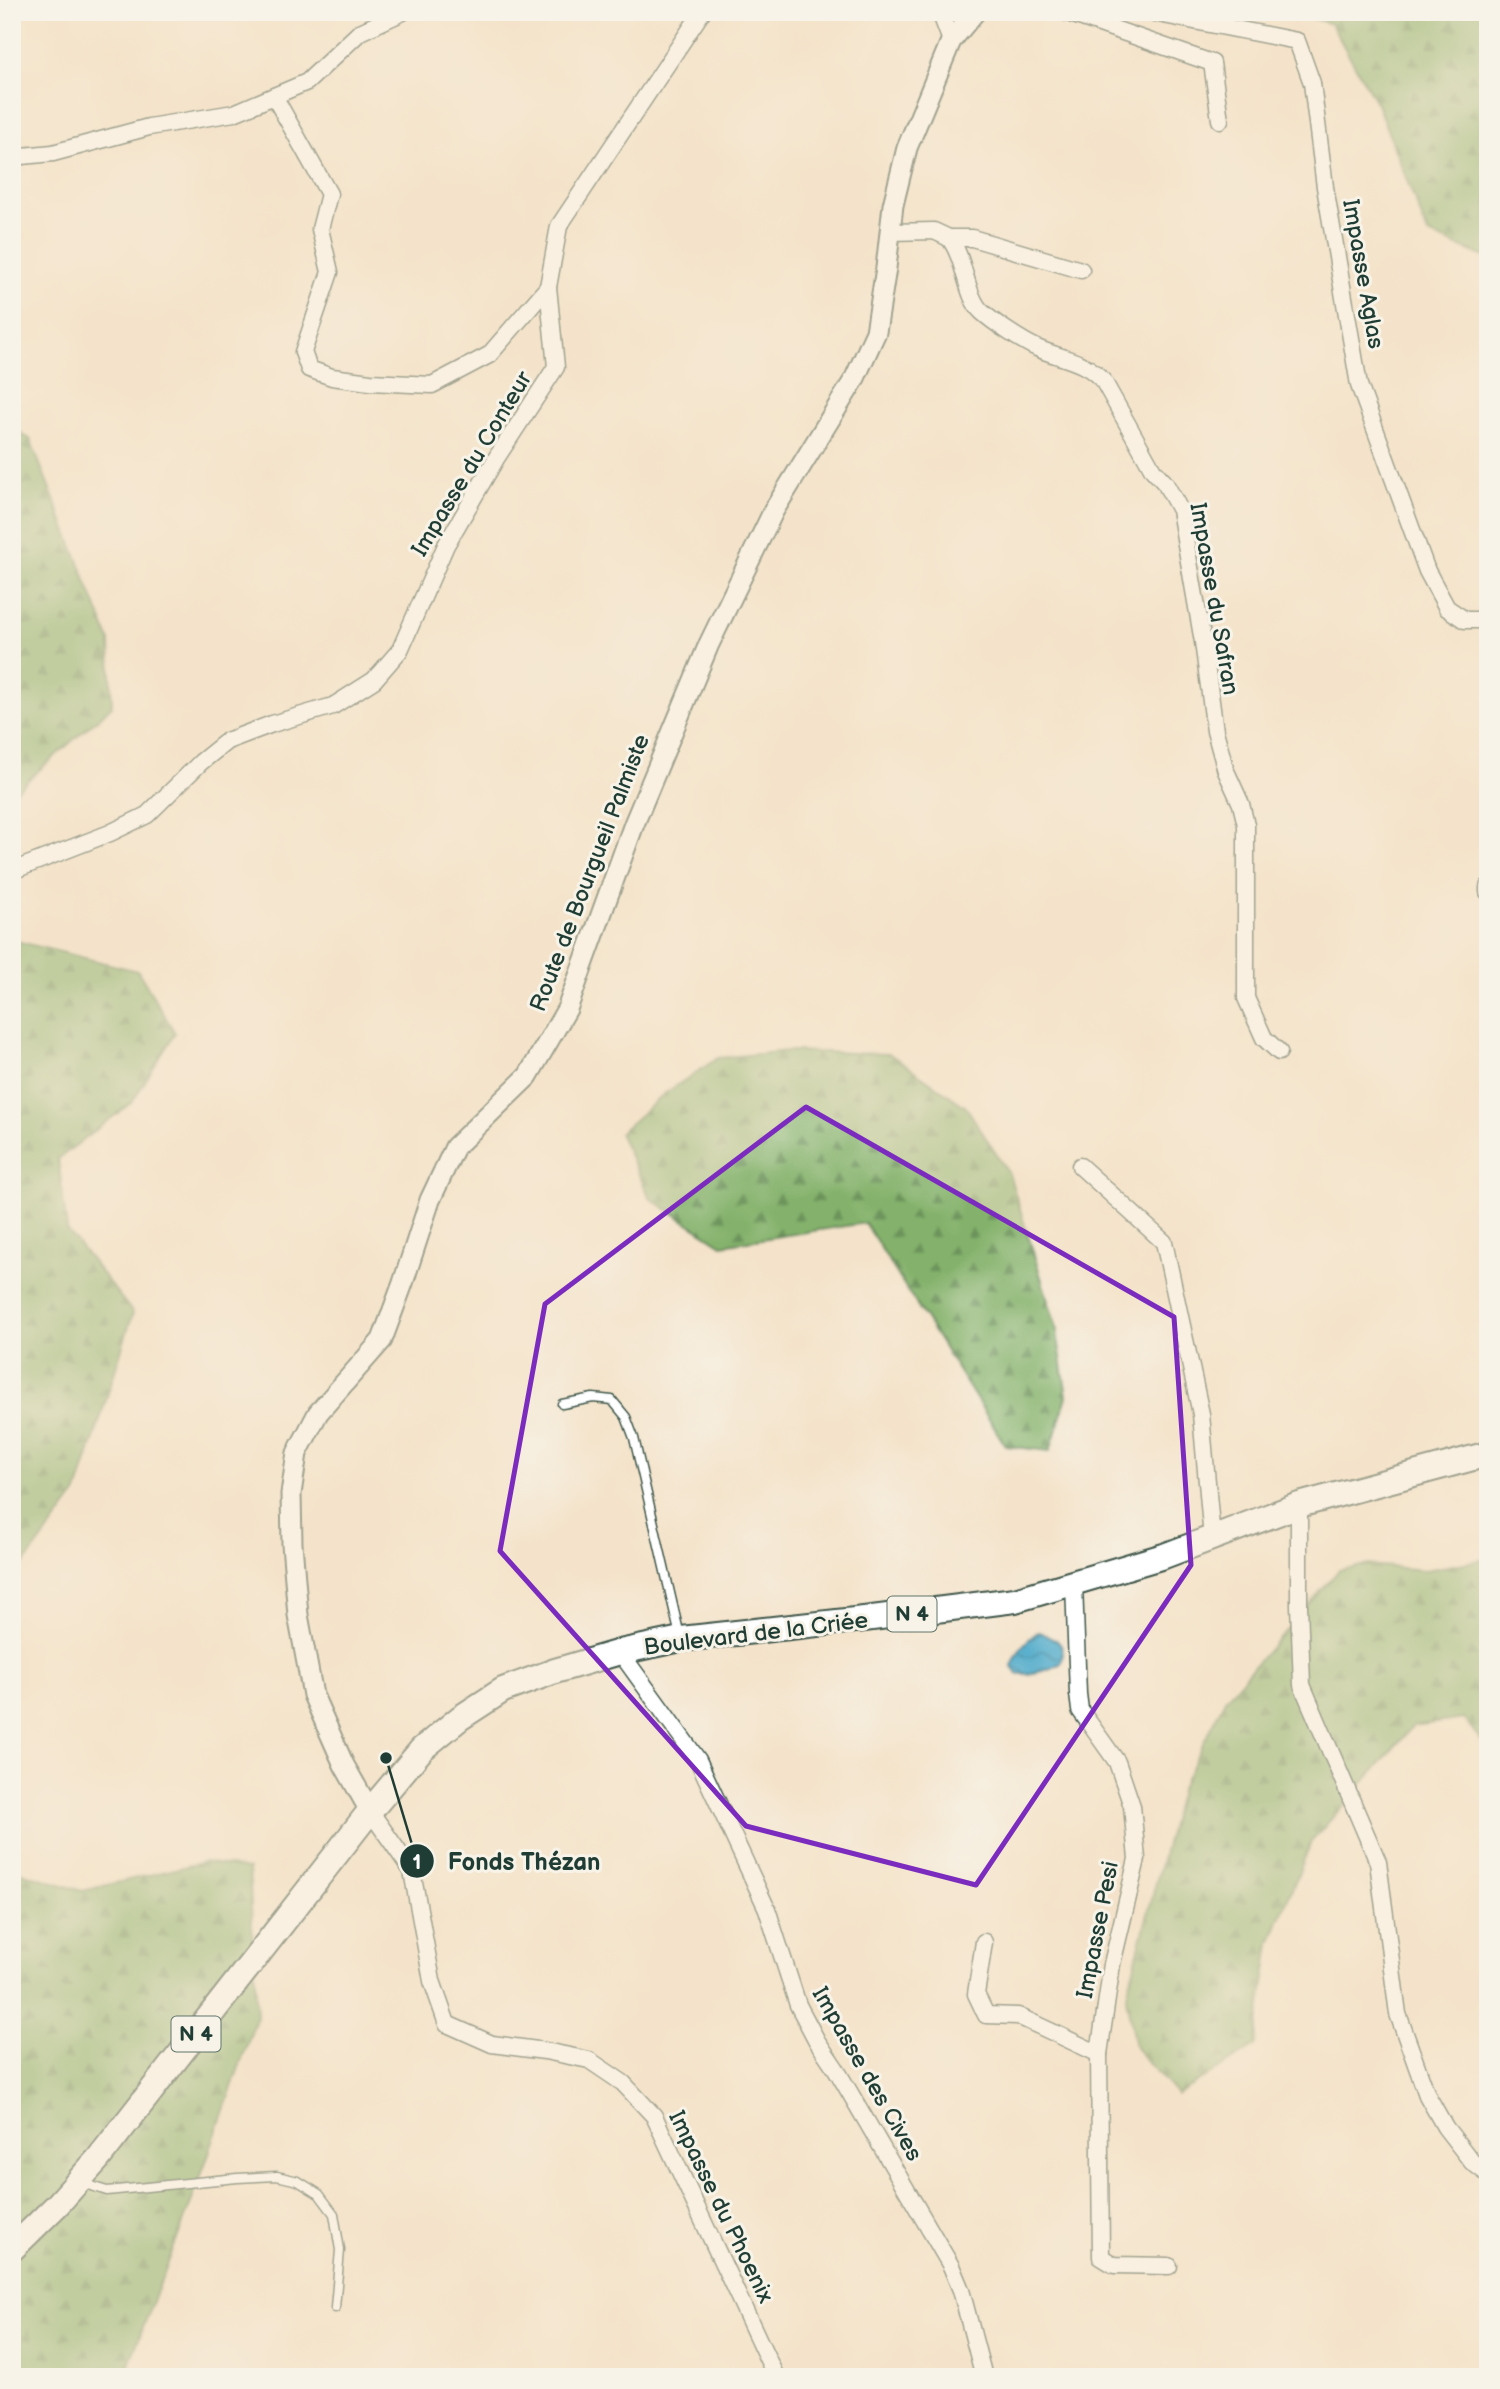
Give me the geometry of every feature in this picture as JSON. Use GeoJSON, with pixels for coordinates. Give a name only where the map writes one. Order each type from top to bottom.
{"type":"FeatureCollection","features":[{"type":"Feature","properties":{"kind":"main road","name":"Boulevard de la Criée"},"geometry":{"type":"LineString","coordinates":[[12,2249],[78,2182],[107,2148],[370,1811],[422,1749],[503,1690],[620,1652],[681,1639],[1016,1600],[1212,1539],[1299,1505],[1488,1454]]}},
{"type":"Feature","properties":{"kind":"street"},"geometry":{"type":"LineString","coordinates":[[12,157],[53,153],[149,127],[234,113],[307,82],[360,32],[403,12]]}},
{"type":"Feature","properties":{"kind":"street","name":"Impasse du Conteur"},"geometry":{"type":"LineString","coordinates":[[12,871],[147,816],[201,762],[227,741],[333,706],[374,680],[400,650],[446,545],[497,457],[556,367],[548,287],[559,226],[702,12]]}},
{"type":"Feature","properties":{"kind":"street"},"geometry":{"type":"LineString","coordinates":[[940,12],[951,41]]}},
{"type":"Feature","properties":{"kind":"street","name":"Route de Bourgueil Palmiste"},"geometry":{"type":"LineString","coordinates":[[370,1811],[344,1765],[313,1695],[298,1615],[292,1544],[290,1494],[298,1453],[318,1413],[382,1340],[430,1200],[455,1147],[528,1076],[567,1009],[634,824],[709,644],[774,510],[854,380],[876,332],[893,205],[907,148],[951,41],[975,12]]}},
{"type":"Feature","properties":{"kind":"street"},"geometry":{"type":"LineString","coordinates":[[1065,12],[1212,63],[1220,120]]}},
{"type":"Feature","properties":{"kind":"street","name":"Impasse Aglas"},"geometry":{"type":"LineString","coordinates":[[1148,12],[1297,41],[1312,83],[1325,187],[1359,385],[1427,571],[1447,608],[1465,620],[1488,620]]}},
{"type":"Feature","properties":{"kind":"street"},"geometry":{"type":"LineString","coordinates":[[274,96],[329,194],[320,229],[330,272],[303,352],[309,369],[332,377],[370,382],[432,385],[489,355],[548,287]]}},
{"type":"Feature","properties":{"kind":"street"},"geometry":{"type":"LineString","coordinates":[[890,232],[934,231],[949,238],[972,238],[1081,270]]}},
{"type":"Feature","properties":{"kind":"street","name":"Impasse du Safran"},"geometry":{"type":"LineString","coordinates":[[949,238],[960,256],[981,312],[1037,348],[1095,371],[1104,382],[1153,470],[1165,482],[1180,510],[1215,731],[1226,771],[1241,804],[1245,825],[1246,998],[1264,1038],[1279,1052]]}},
{"type":"Feature","properties":{"kind":"street"},"geometry":{"type":"LineString","coordinates":[[1488,887],[1488,892]]}},
{"type":"Feature","properties":{"kind":"street"},"geometry":{"type":"LineString","coordinates":[[1080,1166],[1164,1242],[1201,1414],[1212,1539]]}},
{"type":"Feature","properties":{"kind":"street"},"geometry":{"type":"LineString","coordinates":[[1299,1505],[1302,1685],[1378,1862],[1398,2014],[1427,2095],[1445,2127],[1472,2162],[1488,2174]]}},
{"type":"Feature","properties":{"kind":"street","name":"Impasse Pesi"},"geometry":{"type":"LineString","coordinates":[[1074,1584],[1080,1710],[1117,1762],[1132,1806],[1137,1859],[1112,1964],[1099,2054],[1101,2257],[1114,2265],[1169,2266]]}},
{"type":"Feature","properties":{"kind":"street","name":"Impasse des Cives"},"geometry":{"type":"LineString","coordinates":[[620,1652],[698,1760],[767,1909],[798,2006],[951,2266],[961,2290],[984,2377]]}},
{"type":"Feature","properties":{"kind":"street","name":"Impasse du Phoenix"},"geometry":{"type":"LineString","coordinates":[[370,1811],[412,1871],[432,1981],[447,2024],[492,2044],[589,2060],[623,2083],[654,2116],[776,2377]]}},
{"type":"Feature","properties":{"kind":"street"},"geometry":{"type":"LineString","coordinates":[[984,1942],[976,1994],[986,2015],[1018,2016],[1099,2054]]}},
{"type":"Feature","properties":{"kind":"lane"},"geometry":{"type":"LineString","coordinates":[[562,1404],[593,1398],[612,1400],[626,1417],[634,1438],[681,1639]]}},
{"type":"Feature","properties":{"kind":"lane"},"geometry":{"type":"LineString","coordinates":[[78,2182],[107,2191],[237,2178],[277,2176],[298,2181],[319,2194],[334,2214],[340,2250],[335,2308]]}},
{"type":"Feature","properties":{"kind":"highlighted area"},"geometry":{"type":"Polygon","coordinates":[[[806,1107],[1174,1317],[1191,1565],[976,1885],[746,1826],[500,1551],[545,1304],[806,1107]]]}},
{"type":"Feature","properties":{"kind":"green space"},"geometry":{"type":"Polygon","coordinates":[[[1294,12],[1488,12],[1488,258],[1428,234],[1377,104],[1331,24],[1294,12]]]}},
{"type":"Feature","properties":{"kind":"green space"},"geometry":{"type":"Polygon","coordinates":[[[12,429],[30,439],[110,641],[112,706],[12,794],[12,429]]]}},
{"type":"Feature","properties":{"kind":"green space"},"geometry":{"type":"Polygon","coordinates":[[[12,942],[138,971],[175,1033],[132,1102],[58,1159],[67,1230],[133,1313],[77,1493],[12,1580],[12,942]]]}},
{"type":"Feature","properties":{"kind":"green space"},"geometry":{"type":"Polygon","coordinates":[[[788,1051],[890,1054],[966,1107],[1009,1174],[1056,1326],[1067,1396],[1050,1451],[1006,1446],[865,1223],[722,1245],[650,1198],[619,1133],[664,1094],[718,1058],[788,1051]]]}},
{"type":"Feature","properties":{"kind":"green space"},"geometry":{"type":"Polygon","coordinates":[[[1488,1559],[1488,1749],[1464,1719],[1413,1726],[1311,1842],[1270,1943],[1255,2046],[1177,2095],[1135,2048],[1126,1998],[1180,1790],[1225,1699],[1339,1570],[1369,1565],[1425,1570],[1488,1559]]]}},
{"type":"Feature","properties":{"kind":"green space"},"geometry":{"type":"Polygon","coordinates":[[[204,1862],[249,1869],[257,2016],[196,2190],[124,2377],[12,2377],[12,1869],[82,1891],[204,1862]]]}},
{"type":"Feature","properties":{"kind":"water"},"geometry":{"type":"Polygon","coordinates":[[[1038,1632],[1059,1642],[1063,1651],[1061,1663],[1040,1672],[1018,1674],[1012,1666],[1025,1643],[1038,1632]]]}},
{"type":"Feature","properties":{"kind":"place","name":"Fonds Thézan"},"geometry":{"type":"Point","coordinates":[386,1758]}}]}
